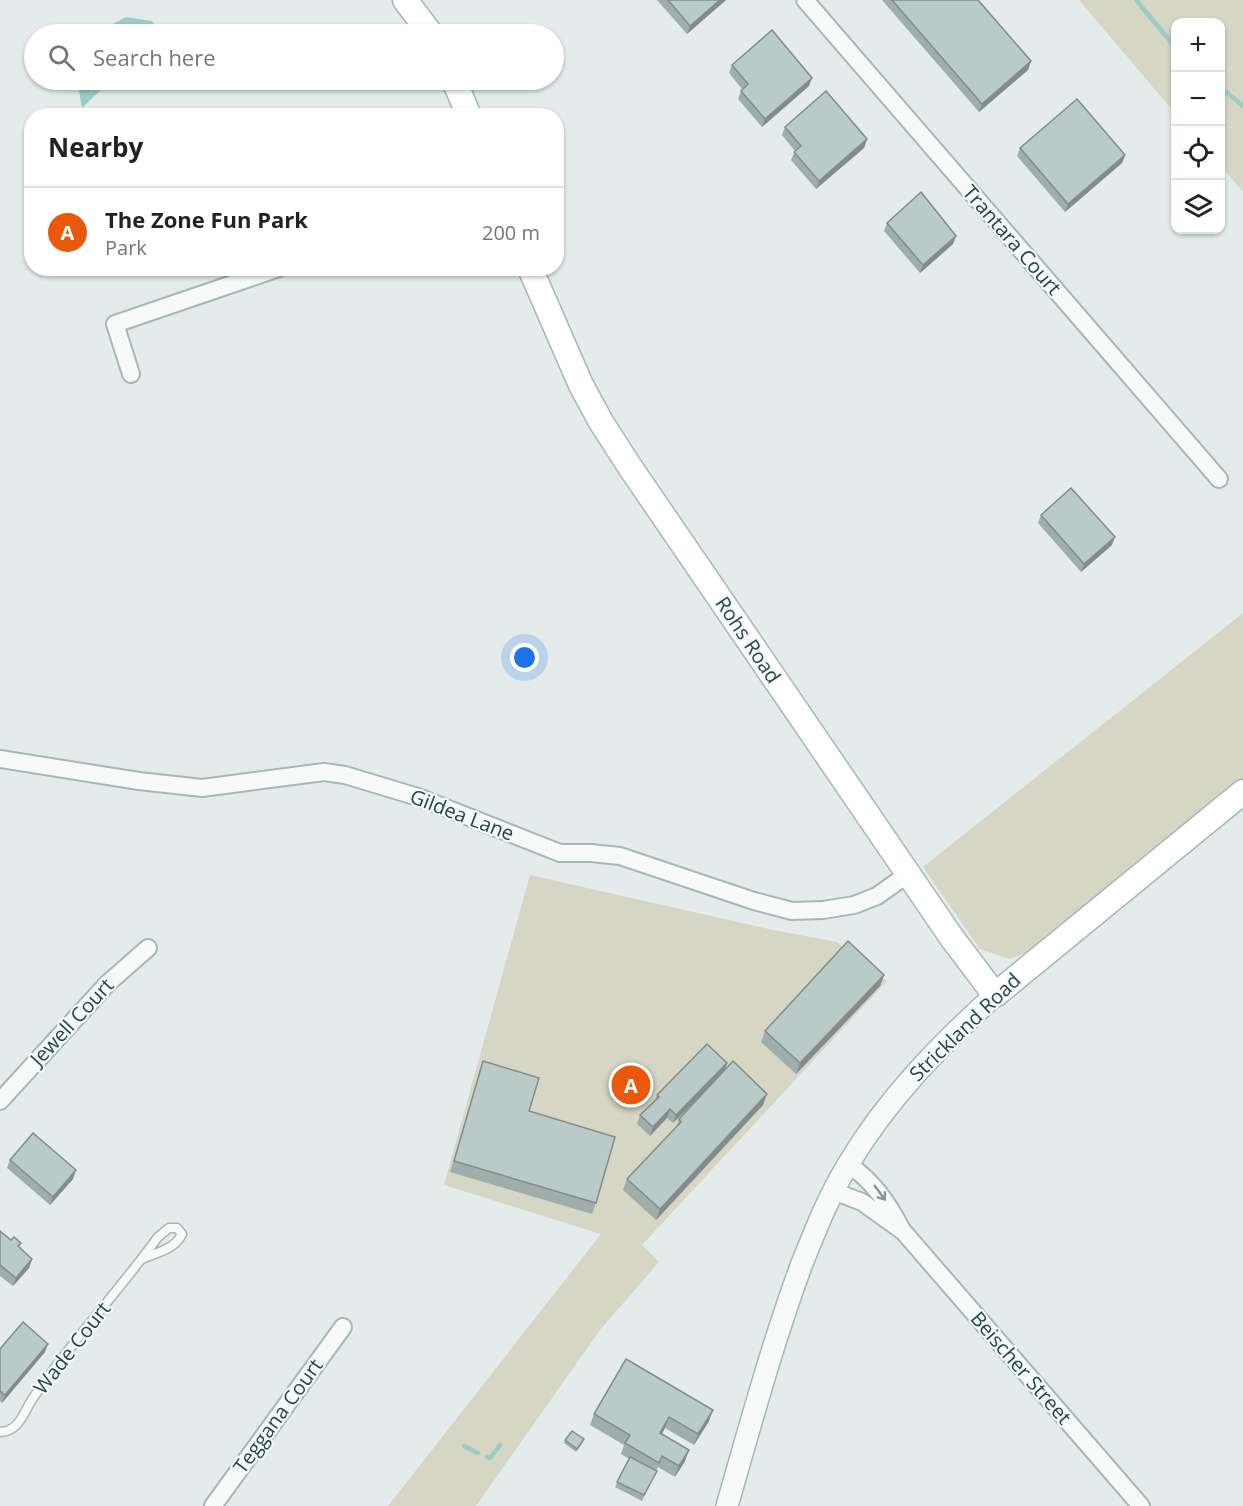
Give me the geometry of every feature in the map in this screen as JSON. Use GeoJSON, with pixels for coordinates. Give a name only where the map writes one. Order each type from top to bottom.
{"type":"FeatureCollection","features":[{"type":"Feature","properties":{"kind":"main road"},"geometry":{"type":"LineString","coordinates":[[405,0],[424,24]]}},
{"type":"Feature","properties":{"kind":"main road"},"geometry":{"type":"LineString","coordinates":[[414,0],[427,24]]}},
{"type":"Feature","properties":{"kind":"main road"},"geometry":{"type":"LineString","coordinates":[[458,90],[466,108]]}},
{"type":"Feature","properties":{"kind":"main road","name":"Rohs Road"},"geometry":{"type":"LineString","coordinates":[[533,276],[575,371],[601,422],[952,938],[995,994]]}},
{"type":"Feature","properties":{"kind":"main road","name":"Strickland Road"},"geometry":{"type":"LineString","coordinates":[[995,994],[1243,792]]}},
{"type":"Feature","properties":{"kind":"street","name":"Trantara Court"},"geometry":{"type":"LineString","coordinates":[[805,0],[1220,479]]}},
{"type":"Feature","properties":{"kind":"street"},"geometry":{"type":"LineString","coordinates":[[130,374],[115,324],[256,276]]}},
{"type":"Feature","properties":{"kind":"street","name":"Gildea Lane"},"geometry":{"type":"LineString","coordinates":[[0,759],[139,781],[202,788],[324,772],[345,775],[418,797],[560,853],[620,856],[754,901],[792,911],[823,910],[854,905],[877,896],[908,874]]}},
{"type":"Feature","properties":{"kind":"street","name":"Jewell Court"},"geometry":{"type":"LineString","coordinates":[[0,1101],[107,984],[148,948]]}},
{"type":"Feature","properties":{"kind":"street","name":"Strickland Road"},"geometry":{"type":"LineString","coordinates":[[726,1506],[790,1296],[833,1191],[875,1123],[913,1074],[949,1036],[995,994]]}},
{"type":"Feature","properties":{"kind":"street","name":"Beischer Street"},"geometry":{"type":"LineString","coordinates":[[848,1164],[873,1184],[891,1208],[902,1230],[1141,1506]]}},
{"type":"Feature","properties":{"kind":"street","name":"Beischer Street"},"geometry":{"type":"LineString","coordinates":[[833,1191],[867,1206],[902,1230]]}},
{"type":"Feature","properties":{"kind":"street","name":"Teggana Court"},"geometry":{"type":"LineString","coordinates":[[213,1506],[342,1327]]}},
{"type":"Feature","properties":{"kind":"lane","name":"Wade Court"},"geometry":{"type":"LineString","coordinates":[[0,1432],[9,1432],[18,1424],[51,1372],[162,1232],[169,1228],[177,1228],[182,1233],[178,1242],[172,1247],[142,1259]]}},
{"type":"Feature","properties":{"kind":"shaded area"},"geometry":{"type":"Polygon","coordinates":[[[1079,0],[1243,0],[1243,192],[1225,171],[1225,18],[1171,18],[1171,108],[1079,0]]]}},
{"type":"Feature","properties":{"kind":"shaded area"},"geometry":{"type":"Polygon","coordinates":[[[126,17],[152,21],[154,24],[112,24],[126,17]]]}},
{"type":"Feature","properties":{"kind":"shaded area"},"geometry":{"type":"Polygon","coordinates":[[[79,90],[101,90],[82,108],[79,90]]]}},
{"type":"Feature","properties":{"kind":"shaded area"},"geometry":{"type":"Polygon","coordinates":[[[1243,613],[1243,779],[1031,951],[1009,959],[980,949],[923,867],[1243,613]]]}},
{"type":"Feature","properties":{"kind":"shaded area"},"geometry":{"type":"Polygon","coordinates":[[[530,875],[773,930],[837,942],[887,981],[642,1245],[659,1262],[600,1330],[476,1506],[388,1506],[601,1234],[444,1185],[530,875]]]}},
{"type":"Feature","properties":{"kind":"building"},"geometry":{"type":"Polygon","coordinates":[[[668,0],[720,0],[690,26],[668,0]]]}},
{"type":"Feature","properties":{"kind":"building"},"geometry":{"type":"Polygon","coordinates":[[[892,0],[978,0],[1031,61],[982,104],[892,0]]]}},
{"type":"Feature","properties":{"kind":"building"},"geometry":{"type":"Polygon","coordinates":[[[772,30],[812,78],[765,119],[741,91],[748,84],[732,65],[772,30]]]}},
{"type":"Feature","properties":{"kind":"building"},"geometry":{"type":"Polygon","coordinates":[[[826,91],[867,139],[819,181],[794,152],[801,146],[785,127],[826,91]]]}},
{"type":"Feature","properties":{"kind":"building"},"geometry":{"type":"Polygon","coordinates":[[[1077,99],[1125,155],[1068,204],[1020,148],[1077,99]]]}},
{"type":"Feature","properties":{"kind":"building"},"geometry":{"type":"Polygon","coordinates":[[[921,192],[956,236],[923,265],[887,223],[921,192]]]}},
{"type":"Feature","properties":{"kind":"building"},"geometry":{"type":"Polygon","coordinates":[[[1071,488],[1115,537],[1084,564],[1041,515],[1071,488]]]}},
{"type":"Feature","properties":{"kind":"building"},"geometry":{"type":"Polygon","coordinates":[[[848,941],[884,975],[800,1063],[765,1031],[848,941]]]}},
{"type":"Feature","properties":{"kind":"building"},"geometry":{"type":"Polygon","coordinates":[[[707,1044],[727,1063],[676,1115],[670,1109],[653,1127],[640,1115],[707,1044]]]}},
{"type":"Feature","properties":{"kind":"building"},"geometry":{"type":"Polygon","coordinates":[[[483,1061],[539,1078],[529,1111],[615,1137],[596,1203],[454,1161],[483,1061]]]}},
{"type":"Feature","properties":{"kind":"building"},"geometry":{"type":"Polygon","coordinates":[[[733,1061],[767,1094],[660,1209],[627,1179],[681,1122],[679,1119],[733,1061]]]}},
{"type":"Feature","properties":{"kind":"building"},"geometry":{"type":"Polygon","coordinates":[[[33,1133],[76,1170],[53,1197],[10,1160],[33,1133]]]}},
{"type":"Feature","properties":{"kind":"building"},"geometry":{"type":"Polygon","coordinates":[[[0,1231],[11,1240],[14,1237],[21,1243],[18,1246],[32,1259],[16,1278],[0,1265],[0,1231]]]}},
{"type":"Feature","properties":{"kind":"building"},"geometry":{"type":"Polygon","coordinates":[[[23,1322],[48,1344],[5,1395],[0,1391],[0,1349],[23,1322]]]}},
{"type":"Feature","properties":{"kind":"building"},"geometry":{"type":"Polygon","coordinates":[[[626,1359],[713,1410],[698,1434],[669,1417],[660,1433],[689,1450],[679,1466],[662,1456],[659,1463],[625,1443],[630,1435],[594,1414],[626,1359]]]}},
{"type":"Feature","properties":{"kind":"building"},"geometry":{"type":"Polygon","coordinates":[[[572,1431],[584,1439],[577,1449],[565,1440],[572,1431]]]}},
{"type":"Feature","properties":{"kind":"building"},"geometry":{"type":"Polygon","coordinates":[[[630,1457],[657,1471],[644,1495],[617,1482],[630,1457]]]}},
{"type":"Feature","properties":{"kind":"waterway"},"geometry":{"type":"LineString","coordinates":[[1136,0],[1171,42]]}},
{"type":"Feature","properties":{"kind":"waterway"},"geometry":{"type":"LineString","coordinates":[[1225,91],[1243,106]]}},
{"type":"Feature","properties":{"kind":"waterway"},"geometry":{"type":"LineString","coordinates":[[487,1457],[490,1458],[500,1445]]}},
{"type":"Feature","properties":{"kind":"waterway"},"geometry":{"type":"LineString","coordinates":[[464,1446],[478,1453]]}},
{"type":"Feature","properties":{"kind":"place","name":"The Zone Fun Park"},"geometry":{"type":"Point","coordinates":[631,1085]}}]}
